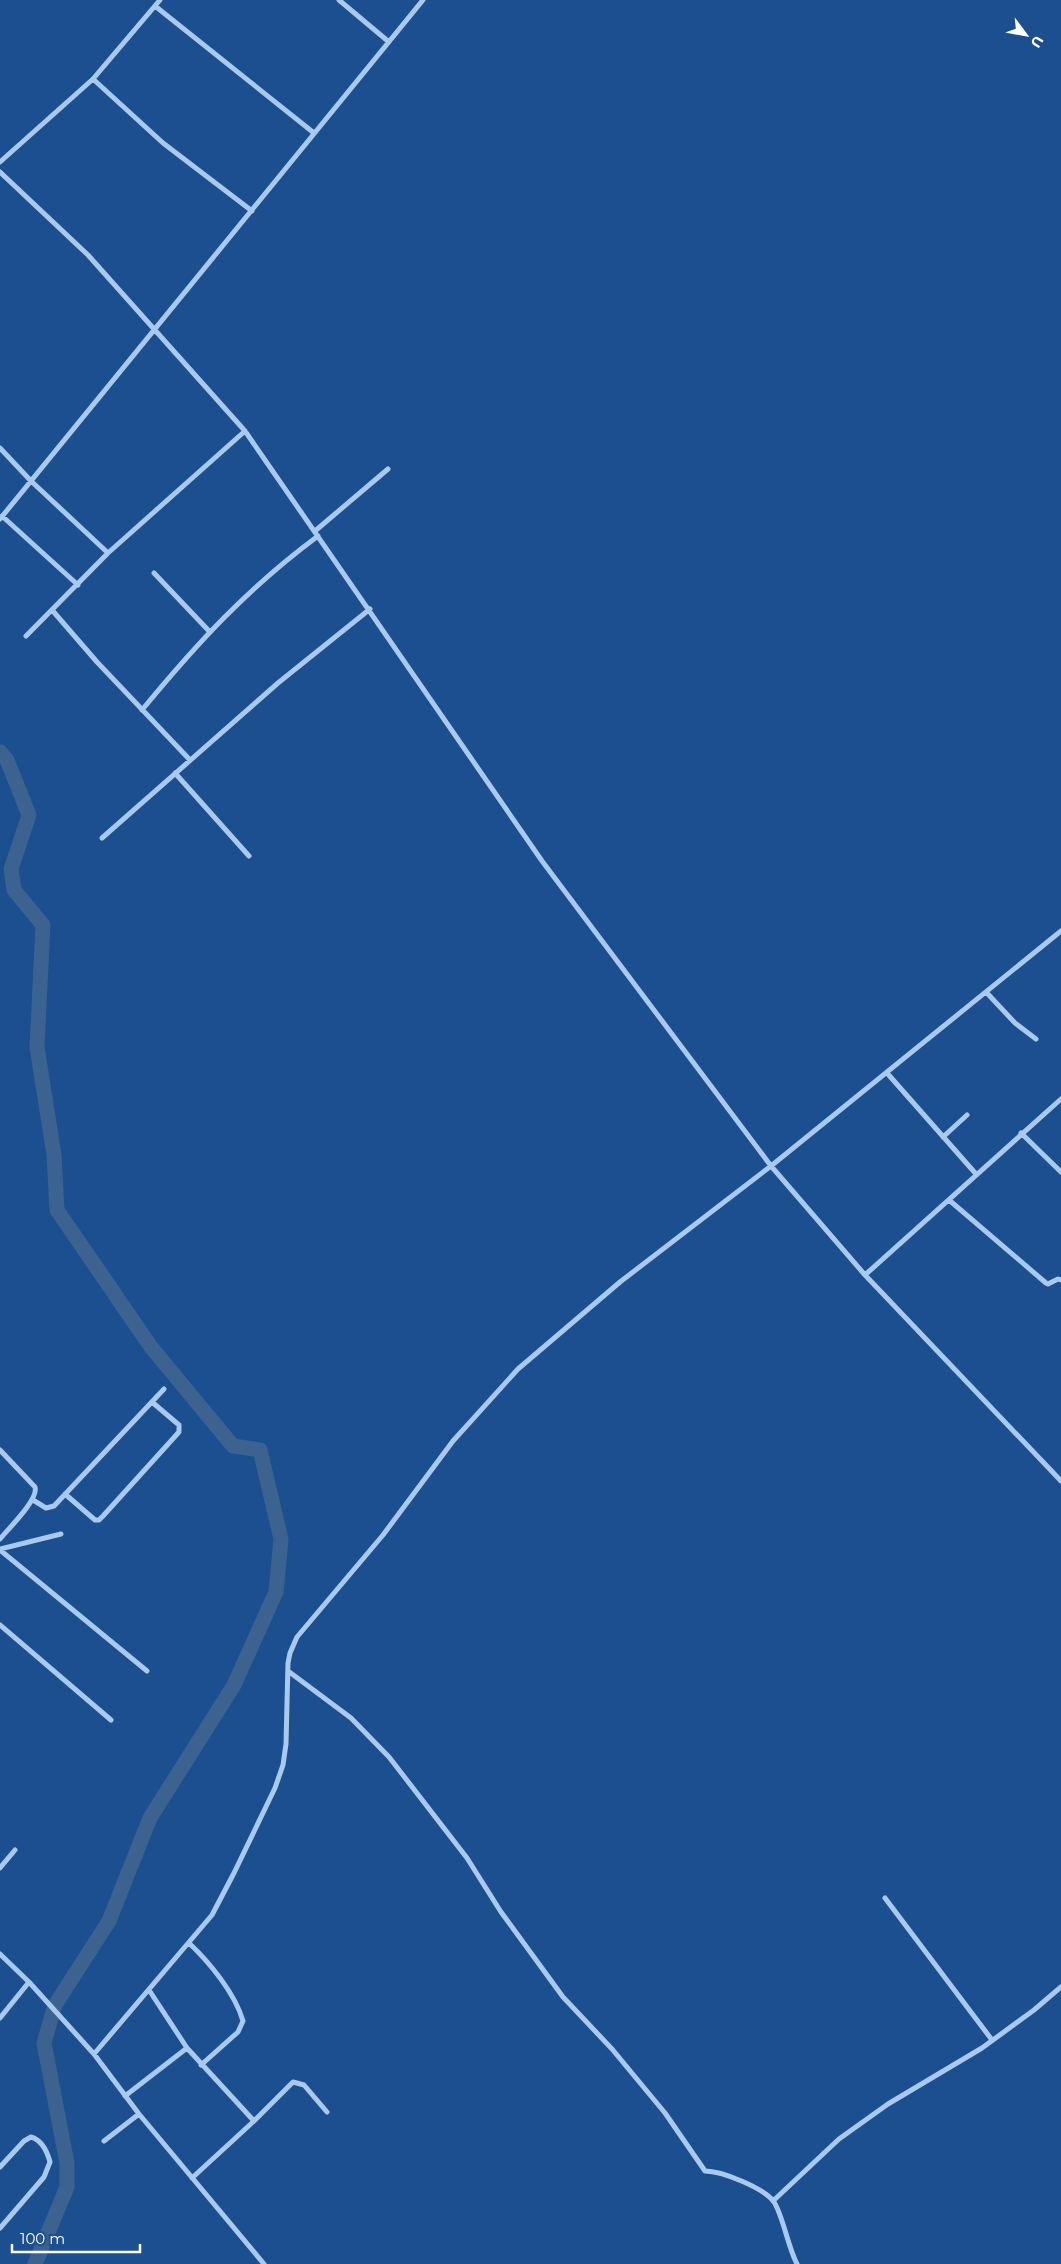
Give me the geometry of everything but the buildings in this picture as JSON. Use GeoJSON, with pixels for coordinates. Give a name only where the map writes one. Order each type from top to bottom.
{"type":"FeatureCollection","features":[{"type":"Feature","properties":{"kind":"street"},"geometry":{"type":"LineString","coordinates":[[0,162],[93,79],[160,0]]}},
{"type":"Feature","properties":{"kind":"street"},"geometry":{"type":"LineString","coordinates":[[339,0],[389,42]]}},
{"type":"Feature","properties":{"kind":"street"},"geometry":{"type":"LineString","coordinates":[[78,585],[1,517],[424,0]]}},
{"type":"Feature","properties":{"kind":"street"},"geometry":{"type":"LineString","coordinates":[[155,6],[314,133]]}},
{"type":"Feature","properties":{"kind":"street"},"geometry":{"type":"LineString","coordinates":[[93,79],[163,143],[252,211]]}},
{"type":"Feature","properties":{"kind":"street"},"geometry":{"type":"LineString","coordinates":[[0,172],[88,255],[245,431],[370,609],[536,853],[771,1166],[865,1275],[1061,1481]]}},
{"type":"Feature","properties":{"kind":"street"},"geometry":{"type":"LineString","coordinates":[[26,636],[108,553],[245,431]]}},
{"type":"Feature","properties":{"kind":"street"},"geometry":{"type":"LineString","coordinates":[[0,448],[31,481],[108,553]]}},
{"type":"Feature","properties":{"kind":"street"},"geometry":{"type":"LineString","coordinates":[[142,710],[209,631],[277,566],[317,534],[388,469]]}},
{"type":"Feature","properties":{"kind":"street"},"geometry":{"type":"LineString","coordinates":[[154,573],[209,631]]}},
{"type":"Feature","properties":{"kind":"street"},"geometry":{"type":"LineString","coordinates":[[102,838],[278,683],[370,609]]}},
{"type":"Feature","properties":{"kind":"street"},"geometry":{"type":"LineString","coordinates":[[52,610],[190,760]]}},
{"type":"Feature","properties":{"kind":"street"},"geometry":{"type":"LineString","coordinates":[[174,773],[249,856]]}},
{"type":"Feature","properties":{"kind":"street"},"geometry":{"type":"LineString","coordinates":[[94,2054],[217,1907],[275,1788],[286,1752],[288,1671],[290,1654],[297,1637],[383,1535],[453,1441],[491,1397],[541,1348],[620,1282],[887,1074],[1061,931]]}},
{"type":"Feature","properties":{"kind":"street"},"geometry":{"type":"LineString","coordinates":[[986,992],[1015,1024],[1036,1039]]}},
{"type":"Feature","properties":{"kind":"street"},"geometry":{"type":"LineString","coordinates":[[887,1074],[976,1174]]}},
{"type":"Feature","properties":{"kind":"street"},"geometry":{"type":"LineString","coordinates":[[865,1275],[1061,1099]]}},
{"type":"Feature","properties":{"kind":"street"},"geometry":{"type":"LineString","coordinates":[[943,1137],[967,1115]]}},
{"type":"Feature","properties":{"kind":"street"},"geometry":{"type":"LineString","coordinates":[[1021,1133],[1061,1172]]}},
{"type":"Feature","properties":{"kind":"street"},"geometry":{"type":"LineString","coordinates":[[948,1200],[1046,1283],[1048,1284],[1058,1279],[1061,1280]]}},
{"type":"Feature","properties":{"kind":"street"},"geometry":{"type":"LineString","coordinates":[[33,1500],[48,1509],[65,1494],[164,1389]]}},
{"type":"Feature","properties":{"kind":"street"},"geometry":{"type":"LineString","coordinates":[[65,1494],[95,1520],[99,1520],[103,1516],[180,1430],[179,1425],[152,1402]]}},
{"type":"Feature","properties":{"kind":"street"},"geometry":{"type":"LineString","coordinates":[[0,1450],[35,1486],[36,1495],[0,1539]]}},
{"type":"Feature","properties":{"kind":"street"},"geometry":{"type":"LineString","coordinates":[[0,1549],[61,1534]]}},
{"type":"Feature","properties":{"kind":"street"},"geometry":{"type":"LineString","coordinates":[[0,1549],[147,1671]]}},
{"type":"Feature","properties":{"kind":"street"},"geometry":{"type":"LineString","coordinates":[[0,1625],[111,1720]]}},
{"type":"Feature","properties":{"kind":"street"},"geometry":{"type":"LineString","coordinates":[[288,1671],[351,1718],[389,1757],[467,1858],[501,1912],[563,1997],[612,2049],[665,2113],[704,2171],[727,2176],[758,2190],[773,2201],[797,2264]]}},
{"type":"Feature","properties":{"kind":"street"},"geometry":{"type":"LineString","coordinates":[[0,1868],[15,1850]]}},
{"type":"Feature","properties":{"kind":"street"},"geometry":{"type":"LineString","coordinates":[[885,1898],[992,2040]]}},
{"type":"Feature","properties":{"kind":"street"},"geometry":{"type":"LineString","coordinates":[[188,1943],[206,1959],[219,1977],[242,2021],[238,2032],[201,2065]]}},
{"type":"Feature","properties":{"kind":"street"},"geometry":{"type":"LineString","coordinates":[[0,1954],[29,1982],[94,2054],[139,2114],[264,2264]]}},
{"type":"Feature","properties":{"kind":"street"},"geometry":{"type":"LineString","coordinates":[[0,2018],[29,1982]]}},
{"type":"Feature","properties":{"kind":"street"},"geometry":{"type":"LineString","coordinates":[[773,2201],[839,2139],[888,2104],[951,2067],[992,2040],[1034,2010],[1061,1987]]}},
{"type":"Feature","properties":{"kind":"street"},"geometry":{"type":"LineString","coordinates":[[149,1990],[187,2048],[254,2121]]}},
{"type":"Feature","properties":{"kind":"street"},"geometry":{"type":"LineString","coordinates":[[125,2096],[187,2048]]}},
{"type":"Feature","properties":{"kind":"street"},"geometry":{"type":"LineString","coordinates":[[192,2178],[254,2121],[292,2082],[304,2085],[327,2112]]}},
{"type":"Feature","properties":{"kind":"street"},"geometry":{"type":"LineString","coordinates":[[104,2141],[139,2114]]}},
{"type":"Feature","properties":{"kind":"street"},"geometry":{"type":"LineString","coordinates":[[0,2167],[24,2141],[31,2137],[37,2139],[46,2149],[50,2162],[44,2177],[0,2228]]}},
{"type":"Feature","properties":{"kind":"waterway"},"geometry":{"type":"LineString","coordinates":[[0,752],[7,760],[29,815],[11,869],[14,890],[43,925],[37,1047],[54,1155],[57,1210],[151,1347],[233,1446],[260,1450],[281,1539],[276,1592],[234,1685],[150,1818],[109,1921],[55,2005],[44,2043],[67,2163],[67,2187],[35,2264]]}}]}
